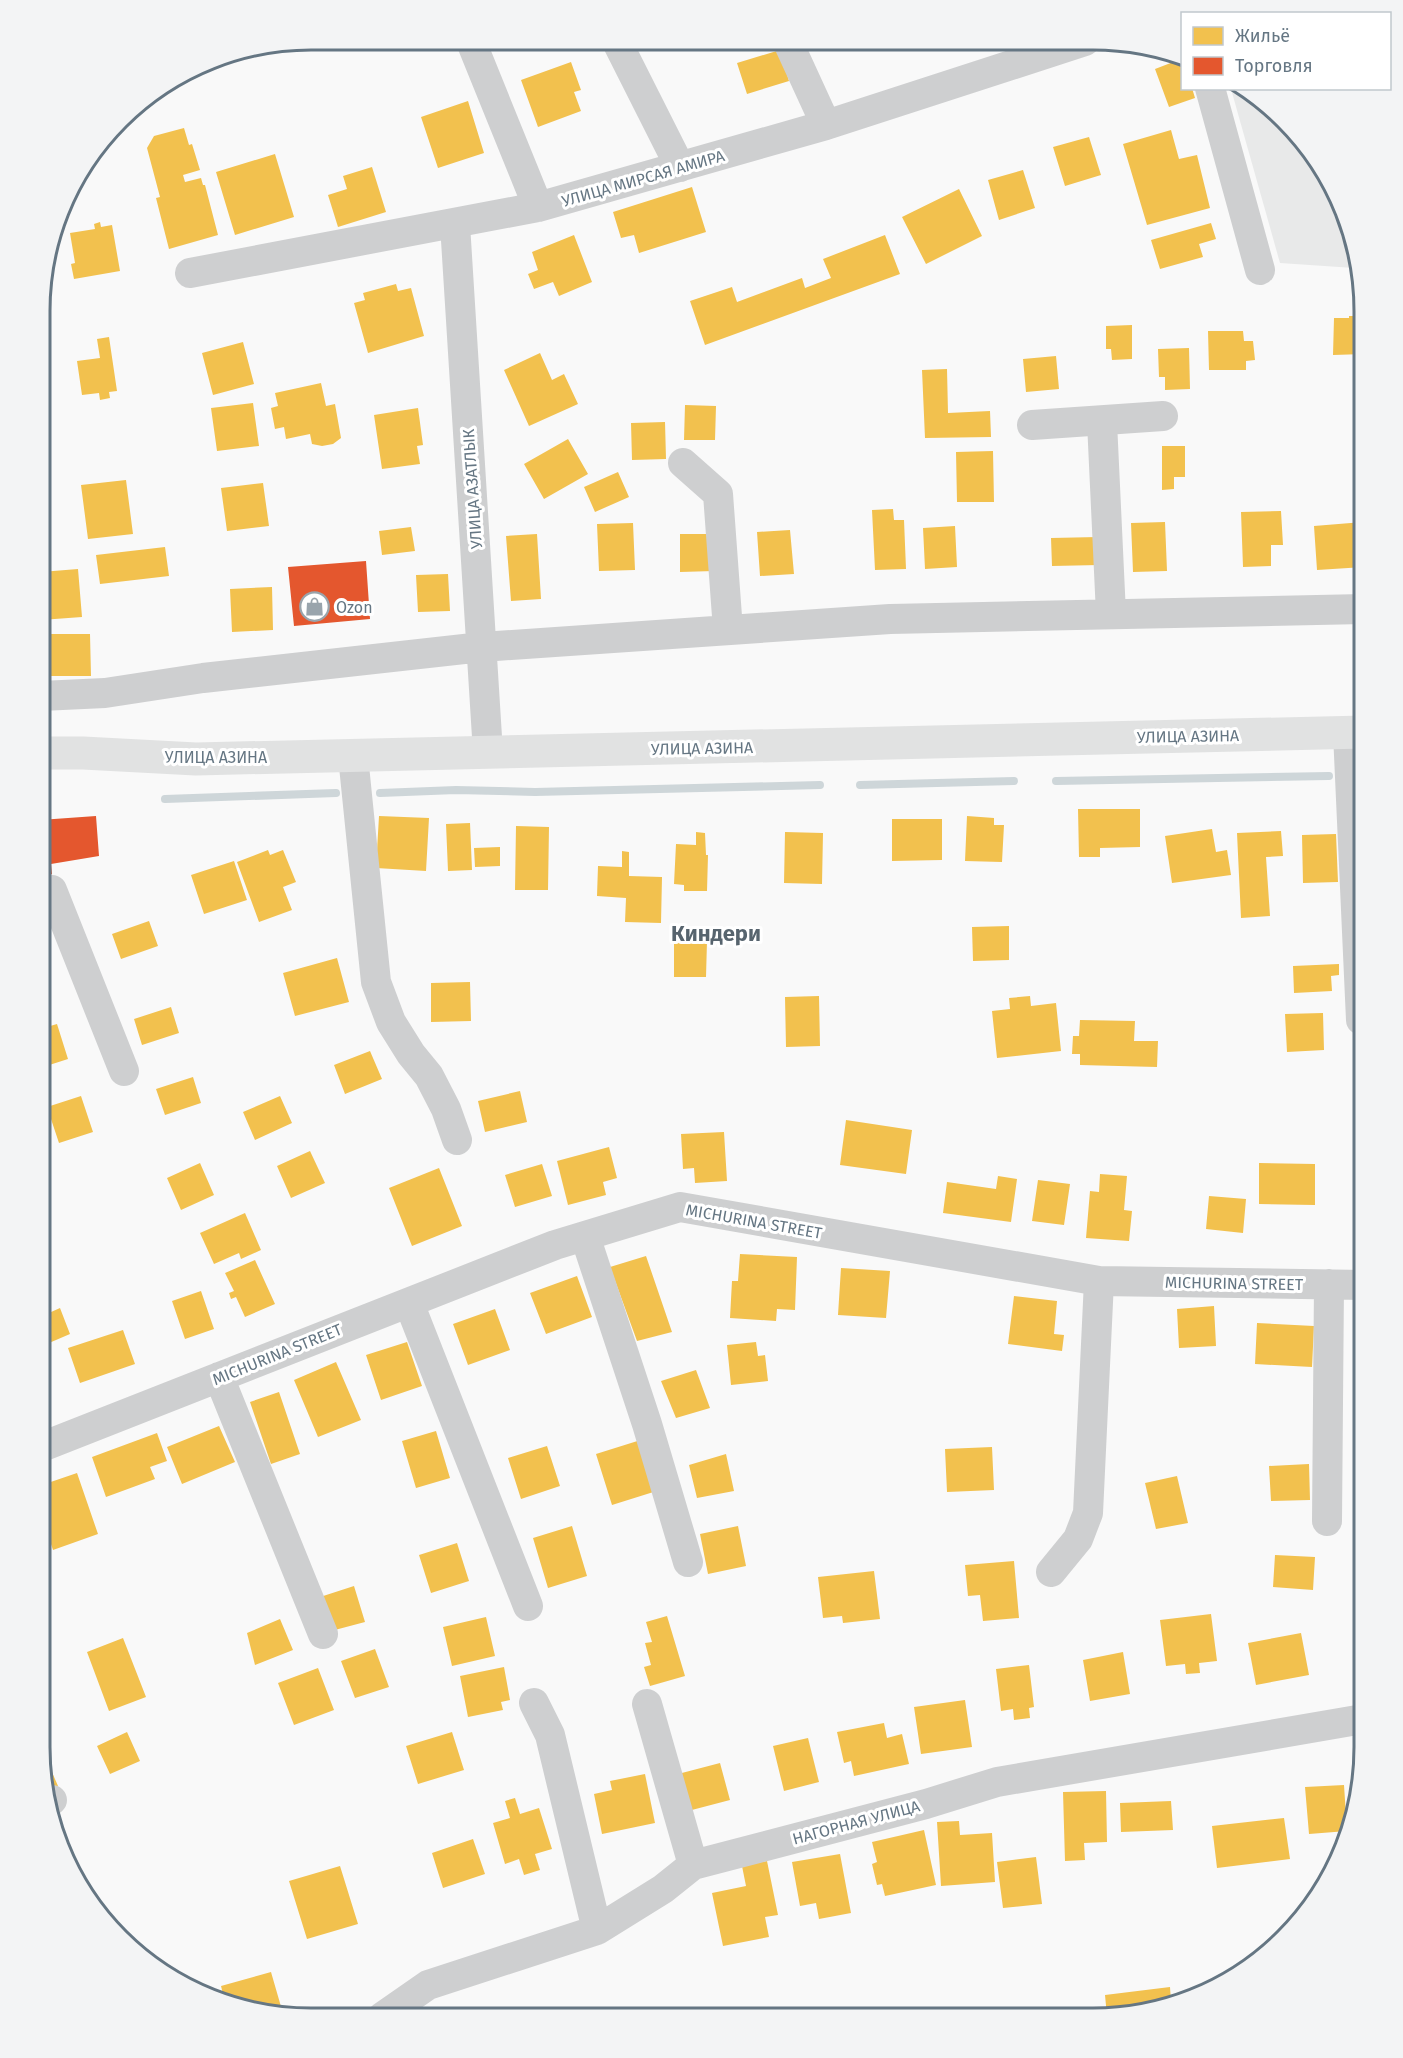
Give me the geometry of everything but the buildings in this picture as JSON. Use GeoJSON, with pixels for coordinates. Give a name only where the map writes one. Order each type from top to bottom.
{"type":"FeatureCollection","features":[{"type":"Feature","properties":{"kind":"main road","name":"УЛИЦА АЗИНА"},"geometry":{"type":"LineString","coordinates":[[50,753],[196,759],[1354,733]]}},
{"type":"Feature","properties":{"kind":"street"},"geometry":{"type":"LineString","coordinates":[[474,50],[538,207]]}},
{"type":"Feature","properties":{"kind":"street"},"geometry":{"type":"LineString","coordinates":[[621,50],[680,167]]}},
{"type":"Feature","properties":{"kind":"street"},"geometry":{"type":"LineString","coordinates":[[792,50],[826,125]]}},
{"type":"Feature","properties":{"kind":"street","name":"УЛИЦА МИРСАЯ АМИРА"},"geometry":{"type":"LineString","coordinates":[[190,273],[538,207],[826,125],[1051,50]]}},
{"type":"Feature","properties":{"kind":"street"},"geometry":{"type":"LineString","coordinates":[[1211,90],[1260,270]]}},
{"type":"Feature","properties":{"kind":"street","name":"УЛИЦА АЗАТЛЫК"},"geometry":{"type":"LineString","coordinates":[[455,224],[488,753]]}},
{"type":"Feature","properties":{"kind":"street"},"geometry":{"type":"LineString","coordinates":[[1032,425],[1102,422],[1163,416]]}},
{"type":"Feature","properties":{"kind":"street"},"geometry":{"type":"LineString","coordinates":[[1102,422],[1111,614]]}},
{"type":"Feature","properties":{"kind":"street"},"geometry":{"type":"LineString","coordinates":[[684,463],[718,494],[728,630]]}},
{"type":"Feature","properties":{"kind":"street"},"geometry":{"type":"LineString","coordinates":[[50,696],[105,693],[202,678],[482,647],[890,619],[1354,609]]}},
{"type":"Feature","properties":{"kind":"street"},"geometry":{"type":"LineString","coordinates":[[353,756],[376,982],[391,1022],[429,1076],[446,1109],[457,1140]]}},
{"type":"Feature","properties":{"kind":"street"},"geometry":{"type":"LineString","coordinates":[[55,890],[124,1071]]}},
{"type":"Feature","properties":{"kind":"street","name":"MICHURINA STREET"},"geometry":{"type":"LineString","coordinates":[[50,1444],[555,1245],[680,1207],[1099,1281],[1354,1285]]}},
{"type":"Feature","properties":{"kind":"street"},"geometry":{"type":"LineString","coordinates":[[585,1236],[688,1562]]}},
{"type":"Feature","properties":{"kind":"street"},"geometry":{"type":"LineString","coordinates":[[1051,1572],[1077,1539],[1088,1513],[1099,1281]]}},
{"type":"Feature","properties":{"kind":"street"},"geometry":{"type":"LineString","coordinates":[[1327,1521],[1329,1284]]}},
{"type":"Feature","properties":{"kind":"street"},"geometry":{"type":"LineString","coordinates":[[409,1303],[528,1606]]}},
{"type":"Feature","properties":{"kind":"street"},"geometry":{"type":"LineString","coordinates":[[219,1377],[322,1634]]}},
{"type":"Feature","properties":{"kind":"street"},"geometry":{"type":"LineString","coordinates":[[534,1703],[550,1736],[597,1930]]}},
{"type":"Feature","properties":{"kind":"street"},"geometry":{"type":"LineString","coordinates":[[646,1704],[693,1865]]}},
{"type":"Feature","properties":{"kind":"street","name":"НАГОРНАЯ УЛИЦА"},"geometry":{"type":"LineString","coordinates":[[395,2008],[428,1985],[597,1930],[663,1888],[693,1865],[926,1804],[997,1782],[1354,1721]]}},
{"type":"Feature","properties":{"kind":"shaded area"},"geometry":{"type":"Polygon","coordinates":[[[1231,90],[1265,114],[1289,138],[1310,165],[1334,210],[1345,243],[1350,268],[1280,263],[1231,90]]]}},
{"type":"Feature","properties":{"kind":"waterway"},"geometry":{"type":"LineString","coordinates":[[1056,781],[1329,776]]}},
{"type":"Feature","properties":{"kind":"waterway"},"geometry":{"type":"LineString","coordinates":[[860,785],[1014,781]]}},
{"type":"Feature","properties":{"kind":"waterway"},"geometry":{"type":"LineString","coordinates":[[380,793],[456,790],[535,792],[820,785]]}},
{"type":"Feature","properties":{"kind":"waterway"},"geometry":{"type":"LineString","coordinates":[[165,799],[336,793]]}},
{"type":"Feature","properties":{"kind":"place","name":"Ozon"},"geometry":{"type":"Point","coordinates":[315,607]}},
{"type":"Feature","properties":{"kind":"district","name":"Киндери"},"geometry":{"type":"Point","coordinates":[716,933]}}]}
